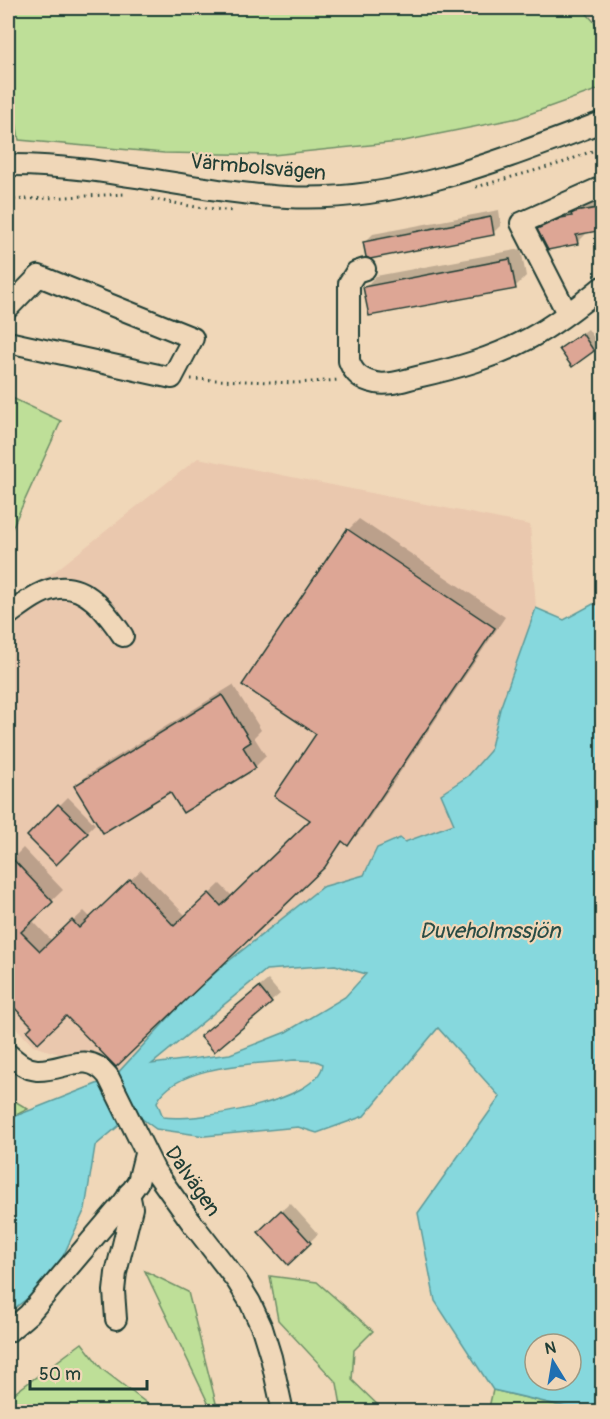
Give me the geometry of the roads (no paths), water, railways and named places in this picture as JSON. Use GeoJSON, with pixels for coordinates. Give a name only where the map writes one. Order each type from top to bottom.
{"type":"FeatureCollection","features":[{"type":"Feature","properties":{"kind":"street","name":"Värmbolsvägen"},"geometry":{"type":"LineString","coordinates":[[8,165],[123,174],[237,193],[288,198],[330,198],[375,194],[429,182],[603,122]]}},
{"type":"Feature","properties":{"kind":"street"},"geometry":{"type":"LineString","coordinates":[[567,313],[521,223],[603,187]]}},
{"type":"Feature","properties":{"kind":"street"},"geometry":{"type":"LineString","coordinates":[[365,269],[356,272],[349,283],[349,361],[354,373],[378,384],[476,363],[500,353],[531,337],[603,287]]}},
{"type":"Feature","properties":{"kind":"street"},"geometry":{"type":"LineString","coordinates":[[8,308],[39,276],[193,338],[172,378],[8,342]]}},
{"type":"Feature","properties":{"kind":"street"},"geometry":{"type":"LineString","coordinates":[[8,615],[51,589],[65,587],[79,590],[90,598],[107,614],[123,636]]}},
{"type":"Feature","properties":{"kind":"street","name":"Dalvägen"},"geometry":{"type":"LineString","coordinates":[[8,1054],[25,1067],[37,1070],[78,1062],[100,1066],[108,1076],[145,1154],[174,1199],[237,1281],[250,1302],[262,1328],[271,1357],[283,1412]]}},
{"type":"Feature","properties":{"kind":"street"},"geometry":{"type":"LineString","coordinates":[[8,1332],[29,1314],[75,1262],[138,1182],[145,1154]]}},
{"type":"Feature","properties":{"kind":"street"},"geometry":{"type":"LineString","coordinates":[[117,1319],[114,1291],[116,1273],[132,1208],[129,1193]]}},
{"type":"Feature","properties":{"kind":"water","name":"Duveholmssjön"},"geometry":{"type":"Polygon","coordinates":[[[593,604],[602,606],[602,1411],[583,1411],[493,1390],[435,1301],[418,1213],[500,1097],[438,1028],[364,1116],[317,1133],[298,1127],[205,1136],[156,1129],[134,1113],[95,1146],[85,1209],[52,1280],[8,1313],[8,1119],[114,1077],[183,1002],[225,964],[322,887],[364,875],[377,848],[400,838],[405,842],[454,824],[441,794],[468,776],[490,751],[500,709],[536,608],[564,620],[593,604]],[[335,965],[266,970],[152,1064],[230,1054],[286,1032],[345,997],[366,974],[335,965]],[[295,1060],[240,1065],[199,1073],[167,1089],[157,1102],[163,1117],[179,1118],[254,1107],[301,1089],[316,1077],[323,1064],[316,1061],[295,1060]]]}}]}
